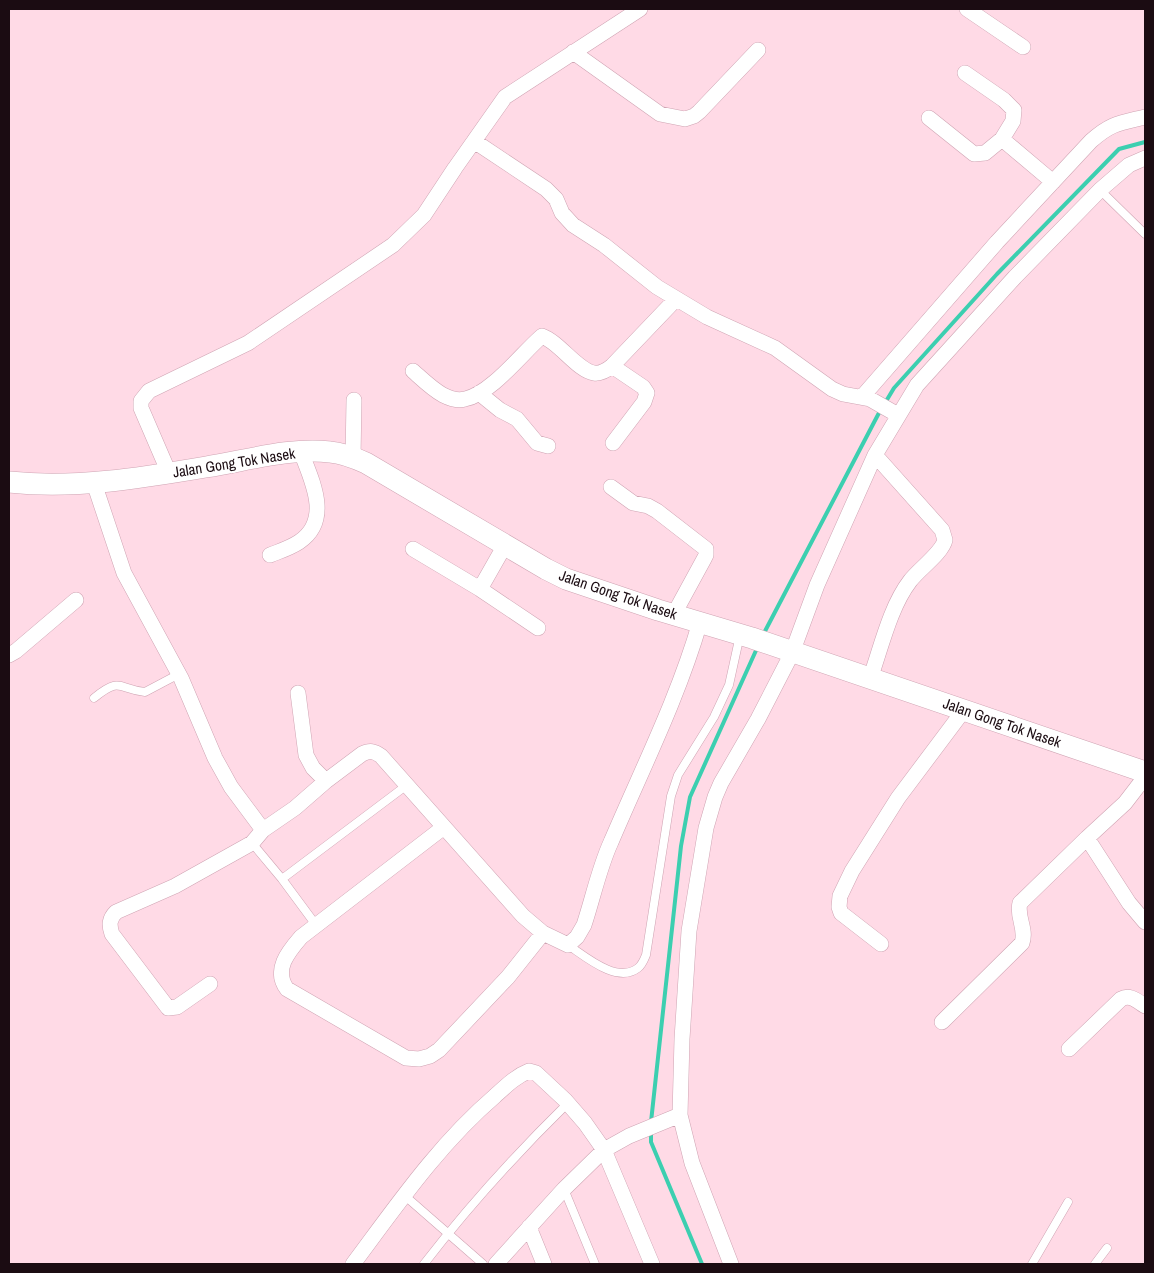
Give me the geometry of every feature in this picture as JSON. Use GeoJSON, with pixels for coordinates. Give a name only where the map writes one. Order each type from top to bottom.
{"type":"FeatureCollection","features":[{"type":"Feature","properties":{"kind":"main road","name":"Jalan Gong Tok Nasek"},"geometry":{"type":"LineString","coordinates":[[9,482],[94,483],[301,452],[330,452],[354,458],[366,463],[566,579],[746,636],[1145,772]]}},
{"type":"Feature","properties":{"kind":"street"},"geometry":{"type":"LineString","coordinates":[[169,473],[141,408],[141,401],[149,391],[248,343],[393,245],[424,216],[505,97],[640,9]]}},
{"type":"Feature","properties":{"kind":"street"},"geometry":{"type":"LineString","coordinates":[[967,9],[1023,47]]}},
{"type":"Feature","properties":{"kind":"street"},"geometry":{"type":"LineString","coordinates":[[573,52],[652,110],[669,117],[685,119],[699,112],[758,50]]}},
{"type":"Feature","properties":{"kind":"street"},"geometry":{"type":"LineString","coordinates":[[929,118],[974,154],[985,153],[1002,139],[1013,121],[1014,110],[1004,100],[965,73]]}},
{"type":"Feature","properties":{"kind":"street"},"geometry":{"type":"LineString","coordinates":[[866,398],[997,242],[1101,132],[1122,122],[1145,117]]}},
{"type":"Feature","properties":{"kind":"street"},"geometry":{"type":"LineString","coordinates":[[1002,139],[1053,182]]}},
{"type":"Feature","properties":{"kind":"street"},"geometry":{"type":"LineString","coordinates":[[474,141],[546,189],[556,199],[562,212],[572,225],[604,245],[637,272],[676,299],[720,324],[775,348],[832,389],[842,394],[866,398],[896,414]]}},
{"type":"Feature","properties":{"kind":"street"},"geometry":{"type":"LineString","coordinates":[[731,1264],[675,1118],[689,932],[699,862],[709,815],[720,783],[758,719],[875,455],[896,414],[924,378],[1015,277],[1100,190],[1129,166],[1145,158]]}},
{"type":"Feature","properties":{"kind":"street"},"geometry":{"type":"LineString","coordinates":[[413,371],[444,396],[461,400],[467,399],[479,393],[515,364],[542,336],[592,373],[600,373],[612,366],[676,299]]}},
{"type":"Feature","properties":{"kind":"street"},"geometry":{"type":"LineString","coordinates":[[612,366],[643,387],[647,393],[644,402],[613,444]]}},
{"type":"Feature","properties":{"kind":"street"},"geometry":{"type":"LineString","coordinates":[[479,393],[494,405],[518,419],[537,443],[548,446]]}},
{"type":"Feature","properties":{"kind":"street"},"geometry":{"type":"LineString","coordinates":[[354,400],[354,458]]}},
{"type":"Feature","properties":{"kind":"street"},"geometry":{"type":"LineString","coordinates":[[270,555],[300,541],[308,534],[315,522],[317,513],[316,495],[301,452]]}},
{"type":"Feature","properties":{"kind":"street"},"geometry":{"type":"LineString","coordinates":[[870,679],[898,599],[910,580],[940,549],[945,540],[942,530],[875,455]]}},
{"type":"Feature","properties":{"kind":"street"},"geometry":{"type":"LineString","coordinates":[[94,483],[124,573],[179,674],[215,758],[232,787],[263,830]]}},
{"type":"Feature","properties":{"kind":"street"},"geometry":{"type":"LineString","coordinates":[[611,487],[633,503],[648,506],[657,511],[706,549],[706,555],[674,614]]}},
{"type":"Feature","properties":{"kind":"street"},"geometry":{"type":"LineString","coordinates":[[480,589],[505,545]]}},
{"type":"Feature","properties":{"kind":"street"},"geometry":{"type":"LineString","coordinates":[[413,549],[480,589],[538,628]]}},
{"type":"Feature","properties":{"kind":"street"},"geometry":{"type":"LineString","coordinates":[[9,655],[76,600]]}},
{"type":"Feature","properties":{"kind":"street"},"geometry":{"type":"LineString","coordinates":[[210,984],[177,1007],[168,1008],[112,934],[110,922],[112,916],[116,912],[175,886],[252,843],[263,830],[295,808],[326,781],[369,750],[381,756],[523,916],[544,933],[568,945],[577,937],[584,925],[610,844],[690,657],[700,622]]}},
{"type":"Feature","properties":{"kind":"street"},"geometry":{"type":"LineString","coordinates":[[298,693],[306,755],[313,768],[326,781]]}},
{"type":"Feature","properties":{"kind":"street"},"geometry":{"type":"LineString","coordinates":[[881,944],[841,913],[839,907],[840,896],[852,871],[898,798],[964,710]]}},
{"type":"Feature","properties":{"kind":"street"},"geometry":{"type":"LineString","coordinates":[[942,1022],[1022,943],[1024,935],[1018,912],[1020,903],[1124,804],[1145,777]]}},
{"type":"Feature","properties":{"kind":"street"},"geometry":{"type":"LineString","coordinates":[[444,827],[301,937],[286,956],[282,966],[283,983],[288,989],[406,1058],[419,1059],[430,1056],[448,1041],[508,977],[544,933]]}},
{"type":"Feature","properties":{"kind":"street"},"geometry":{"type":"LineString","coordinates":[[1087,838],[1129,904],[1145,922]]}},
{"type":"Feature","properties":{"kind":"street"},"geometry":{"type":"LineString","coordinates":[[1069,1048],[1121,999],[1131,997],[1145,1006]]}},
{"type":"Feature","properties":{"kind":"street"},"geometry":{"type":"LineString","coordinates":[[353,1264],[404,1195],[452,1136],[481,1108],[529,1071],[536,1073],[568,1103],[604,1150],[652,1264]]}},
{"type":"Feature","properties":{"kind":"street"},"geometry":{"type":"LineString","coordinates":[[496,1264],[564,1188],[604,1150],[630,1136],[675,1118]]}},
{"type":"Feature","properties":{"kind":"street"},"geometry":{"type":"LineString","coordinates":[[529,1227],[544,1264]]}},
{"type":"Feature","properties":{"kind":"lane"},"geometry":{"type":"LineString","coordinates":[[1100,190],[1145,234]]}},
{"type":"Feature","properties":{"kind":"lane"},"geometry":{"type":"LineString","coordinates":[[568,945],[593,962],[615,973],[629,973],[640,967],[646,955],[671,796],[678,775],[714,717],[730,685],[746,636]]}},
{"type":"Feature","properties":{"kind":"lane"},"geometry":{"type":"LineString","coordinates":[[94,698],[116,684],[145,692],[179,674]]}},
{"type":"Feature","properties":{"kind":"lane"},"geometry":{"type":"LineString","coordinates":[[282,879],[407,785]]}},
{"type":"Feature","properties":{"kind":"lane"},"geometry":{"type":"LineString","coordinates":[[252,843],[316,925]]}},
{"type":"Feature","properties":{"kind":"lane"},"geometry":{"type":"LineString","coordinates":[[424,1264],[514,1156],[568,1103]]}},
{"type":"Feature","properties":{"kind":"lane"},"geometry":{"type":"LineString","coordinates":[[564,1188],[596,1264]]}},
{"type":"Feature","properties":{"kind":"lane"},"geometry":{"type":"LineString","coordinates":[[404,1195],[483,1264]]}},
{"type":"Feature","properties":{"kind":"lane"},"geometry":{"type":"LineString","coordinates":[[1032,1264],[1068,1202]]}},
{"type":"Feature","properties":{"kind":"lane"},"geometry":{"type":"LineString","coordinates":[[1095,1264],[1107,1248]]}},
{"type":"Feature","properties":{"kind":"waterway"},"geometry":{"type":"LineString","coordinates":[[885,403],[894,388],[997,274],[1119,149],[1145,142]]}},
{"type":"Feature","properties":{"kind":"waterway"},"geometry":{"type":"LineString","coordinates":[[763,635],[881,409]]}},
{"type":"Feature","properties":{"kind":"waterway"},"geometry":{"type":"LineString","coordinates":[[651,1122],[681,846],[690,797],[758,646]]}},
{"type":"Feature","properties":{"kind":"waterway"},"geometry":{"type":"LineString","coordinates":[[651,1132],[651,1142],[702,1264]]}}]}
